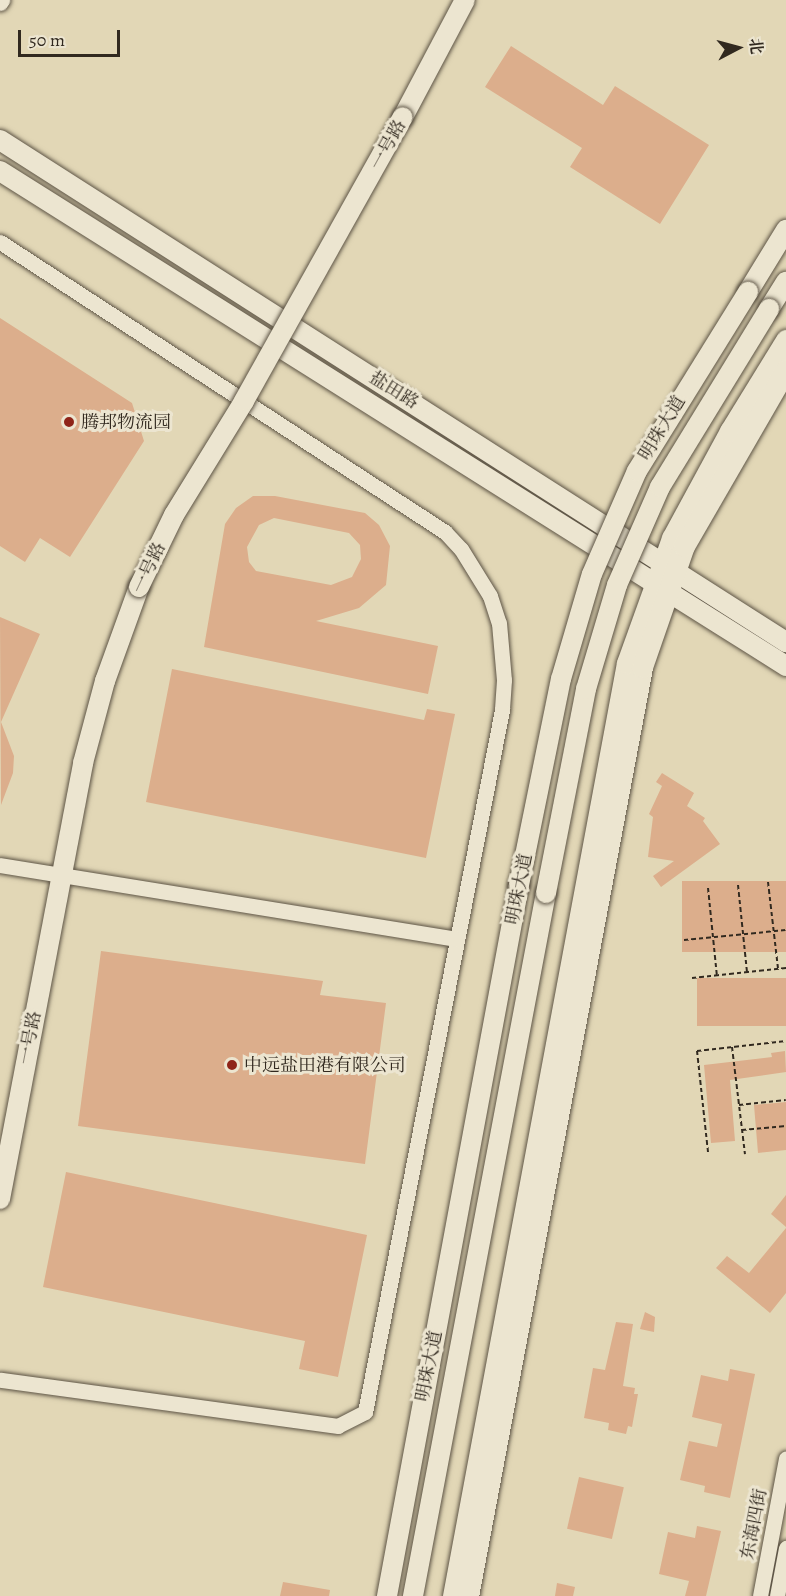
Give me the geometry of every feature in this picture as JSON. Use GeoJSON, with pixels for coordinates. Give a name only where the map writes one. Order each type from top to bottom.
{"type":"FeatureCollection","features":[{"type":"Feature","properties":{"kind":"main road"},"geometry":{"type":"LineString","coordinates":[[453,1596],[627,663],[709,468],[786,340]]}},
{"type":"Feature","properties":{"kind":"main road"},"geometry":{"type":"LineString","coordinates":[[468,1596],[629,730],[665,574],[786,369]]}},
{"type":"Feature","properties":{"kind":"street","name":"一号路"},"geometry":{"type":"LineString","coordinates":[[0,1199],[83,763],[105,681],[139,587],[174,515],[244,401],[403,117],[465,0]]}},
{"type":"Feature","properties":{"kind":"street","name":"盐田路"},"geometry":{"type":"LineString","coordinates":[[0,140],[665,574],[786,666]]}},
{"type":"Feature","properties":{"kind":"street","name":"盐田路"},"geometry":{"type":"LineString","coordinates":[[0,171],[665,574],[786,642]]}},
{"type":"Feature","properties":{"kind":"street","name":"明珠大道"},"geometry":{"type":"LineString","coordinates":[[387,1596],[519,885],[561,680],[592,574],[637,471],[786,230]]}},
{"type":"Feature","properties":{"kind":"street"},"geometry":{"type":"LineString","coordinates":[[0,242],[445,532],[461,549],[490,596],[503,654],[502,710],[365,1412],[338,1426],[0,1380]]}},
{"type":"Feature","properties":{"kind":"street","name":"明珠大道"},"geometry":{"type":"LineString","coordinates":[[413,1596],[586,689],[617,585],[665,477],[786,282]]}},
{"type":"Feature","properties":{"kind":"street"},"geometry":{"type":"LineString","coordinates":[[0,865],[457,939]]}},
{"type":"Feature","properties":{"kind":"street","name":"东海四街"},"geometry":{"type":"LineString","coordinates":[[760,1596],[786,1458]]}},
{"type":"Feature","properties":{"kind":"street","name":"东海四街"},"geometry":{"type":"LineString","coordinates":[[777,1596],[786,1548]]}},
{"type":"Feature","properties":{"kind":"path"},"geometry":{"type":"LineString","coordinates":[[768,882],[778,969]]}},
{"type":"Feature","properties":{"kind":"path"},"geometry":{"type":"LineString","coordinates":[[738,885],[747,972]]}},
{"type":"Feature","properties":{"kind":"path"},"geometry":{"type":"LineString","coordinates":[[708,888],[717,975]]}},
{"type":"Feature","properties":{"kind":"path"},"geometry":{"type":"LineString","coordinates":[[684,940],[786,930]]}},
{"type":"Feature","properties":{"kind":"path"},"geometry":{"type":"LineString","coordinates":[[692,978],[786,968]]}},
{"type":"Feature","properties":{"kind":"path"},"geometry":{"type":"LineString","coordinates":[[708,1152],[697,1051],[786,1041]]}},
{"type":"Feature","properties":{"kind":"path"},"geometry":{"type":"LineString","coordinates":[[732,1047],[745,1154]]}},
{"type":"Feature","properties":{"kind":"path"},"geometry":{"type":"LineString","coordinates":[[739,1105],[786,1100]]}},
{"type":"Feature","properties":{"kind":"path"},"geometry":{"type":"LineString","coordinates":[[742,1130],[786,1126]]}},
{"type":"Feature","properties":{"kind":"building"},"geometry":{"type":"Polygon","coordinates":[[[511,46],[603,105],[615,86],[709,145],[660,224],[570,167],[582,148],[485,87],[511,46]]]}},
{"type":"Feature","properties":{"kind":"building","name":"腾邦物流园"},"geometry":{"type":"Polygon","coordinates":[[[0,318],[132,403],[144,441],[70,557],[40,538],[25,562],[0,546],[0,318]]]}},
{"type":"Feature","properties":{"kind":"building"},"geometry":{"type":"Polygon","coordinates":[[[253,496],[275,496],[365,513],[379,525],[390,546],[386,585],[359,608],[316,621],[438,646],[428,694],[204,647],[225,524],[236,508],[253,496]],[[274,518],[259,525],[247,547],[249,562],[256,571],[331,585],[352,577],[361,559],[360,545],[349,533],[274,518]]]}},
{"type":"Feature","properties":{"kind":"building"},"geometry":{"type":"Polygon","coordinates":[[[0,617],[40,634],[1,722],[14,756],[13,773],[1,805],[0,617]]]}},
{"type":"Feature","properties":{"kind":"building"},"geometry":{"type":"Polygon","coordinates":[[[172,669],[424,720],[427,709],[455,714],[426,858],[146,802],[172,669]]]}},
{"type":"Feature","properties":{"kind":"building"},"geometry":{"type":"Polygon","coordinates":[[[662,773],[694,793],[687,806],[705,818],[703,821],[720,844],[661,887],[653,876],[674,861],[648,857],[653,817],[649,814],[662,786],[656,782],[662,773]]]}},
{"type":"Feature","properties":{"kind":"building"},"geometry":{"type":"Polygon","coordinates":[[[682,881],[786,881],[786,952],[682,952],[682,881]]]}},
{"type":"Feature","properties":{"kind":"building","name":"中远盐田港有限公司"},"geometry":{"type":"Polygon","coordinates":[[[101,951],[323,981],[320,995],[386,1003],[365,1164],[78,1126],[101,951]]]}},
{"type":"Feature","properties":{"kind":"building"},"geometry":{"type":"Polygon","coordinates":[[[697,978],[786,978],[786,1026],[697,1026],[697,978]]]}},
{"type":"Feature","properties":{"kind":"building"},"geometry":{"type":"Polygon","coordinates":[[[785,1051],[786,1072],[730,1080],[735,1141],[711,1143],[704,1065],[772,1057],[771,1053],[785,1051]]]}},
{"type":"Feature","properties":{"kind":"building"},"geometry":{"type":"Polygon","coordinates":[[[786,1102],[786,1150],[758,1153],[754,1105],[786,1102]]]}},
{"type":"Feature","properties":{"kind":"building"},"geometry":{"type":"Polygon","coordinates":[[[66,1172],[367,1235],[338,1377],[299,1369],[305,1341],[43,1287],[66,1172]]]}},
{"type":"Feature","properties":{"kind":"building"},"geometry":{"type":"Polygon","coordinates":[[[786,1195],[786,1227],[771,1214],[786,1195]]]}},
{"type":"Feature","properties":{"kind":"building"},"geometry":{"type":"Polygon","coordinates":[[[786,1228],[786,1293],[770,1313],[716,1268],[727,1256],[749,1273],[786,1228]]]}},
{"type":"Feature","properties":{"kind":"building"},"geometry":{"type":"Polygon","coordinates":[[[645,1312],[655,1317],[654,1332],[640,1329],[645,1312]]]}},
{"type":"Feature","properties":{"kind":"building"},"geometry":{"type":"Polygon","coordinates":[[[616,1322],[633,1324],[623,1386],[635,1388],[634,1394],[638,1394],[632,1427],[628,1426],[626,1434],[608,1430],[609,1423],[584,1418],[593,1368],[605,1370],[616,1322]]]}},
{"type":"Feature","properties":{"kind":"building"},"geometry":{"type":"Polygon","coordinates":[[[730,1369],[755,1374],[730,1498],[704,1492],[705,1486],[680,1480],[689,1441],[717,1447],[722,1424],[692,1417],[701,1375],[728,1381],[730,1369]]]}},
{"type":"Feature","properties":{"kind":"building"},"geometry":{"type":"Polygon","coordinates":[[[579,1477],[624,1487],[612,1539],[567,1529],[579,1477]]]}},
{"type":"Feature","properties":{"kind":"building"},"geometry":{"type":"Polygon","coordinates":[[[697,1526],[721,1531],[706,1596],[685,1596],[689,1581],[659,1574],[668,1532],[695,1538],[697,1526]]]}},
{"type":"Feature","properties":{"kind":"building"},"geometry":{"type":"Polygon","coordinates":[[[283,1582],[330,1590],[329,1596],[280,1596],[283,1582]]]}},
{"type":"Feature","properties":{"kind":"building"},"geometry":{"type":"Polygon","coordinates":[[[557,1583],[575,1587],[573,1596],[555,1596],[557,1583]]]}},
{"type":"Feature","properties":{"kind":"place","name":"腾邦物流园"},"geometry":{"type":"Point","coordinates":[69,422]}},
{"type":"Feature","properties":{"kind":"place","name":"中远盐田港有限公司"},"geometry":{"type":"Point","coordinates":[232,1065]}}]}
